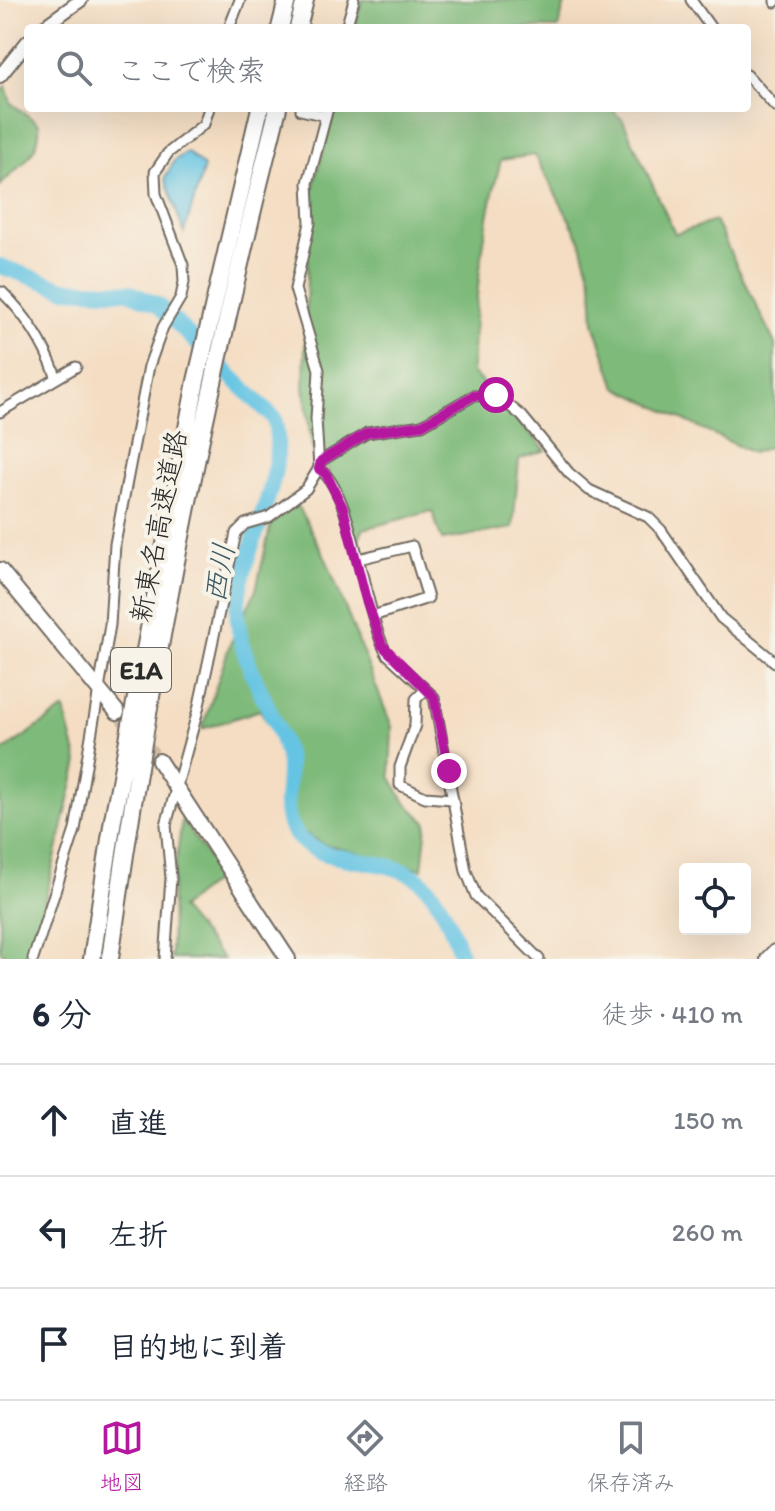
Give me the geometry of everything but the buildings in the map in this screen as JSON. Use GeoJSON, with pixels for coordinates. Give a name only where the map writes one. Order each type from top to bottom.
{"type":"FeatureCollection","features":[{"type":"Feature","properties":{"kind":"highway"},"geometry":{"type":"LineString","coordinates":[[281,24],[287,0]]}},
{"type":"Feature","properties":{"kind":"highway"},"geometry":{"type":"LineString","coordinates":[[299,24],[305,0]]}},
{"type":"Feature","properties":{"kind":"highway","name":"新東名高速道路"},"geometry":{"type":"LineString","coordinates":[[110,959],[158,662],[211,391],[216,327],[259,112]]}},
{"type":"Feature","properties":{"kind":"highway","name":"新東名高速道路"},"geometry":{"type":"LineString","coordinates":[[92,959],[116,804],[196,381],[216,327],[277,112]]}},
{"type":"Feature","properties":{"kind":"highway"},"geometry":{"type":"LineString","coordinates":[[769,959],[775,953]]}},
{"type":"Feature","properties":{"kind":"main road"},"geometry":{"type":"LineString","coordinates":[[0,570],[117,712]]}},
{"type":"Feature","properties":{"kind":"main road"},"geometry":{"type":"LineString","coordinates":[[159,761],[288,959]]}},
{"type":"Feature","properties":{"kind":"street"},"geometry":{"type":"LineString","coordinates":[[48,24],[81,0]]}},
{"type":"Feature","properties":{"kind":"street"},"geometry":{"type":"LineString","coordinates":[[231,24],[240,0]]}},
{"type":"Feature","properties":{"kind":"street"},"geometry":{"type":"LineString","coordinates":[[347,24],[354,0]]}},
{"type":"Feature","properties":{"kind":"street"},"geometry":{"type":"LineString","coordinates":[[691,0],[708,24]]}},
{"type":"Feature","properties":{"kind":"street"},"geometry":{"type":"LineString","coordinates":[[0,76],[24,46]]}},
{"type":"Feature","properties":{"kind":"street"},"geometry":{"type":"LineString","coordinates":[[751,79],[775,106]]}},
{"type":"Feature","properties":{"kind":"street"},"geometry":{"type":"LineString","coordinates":[[33,959],[70,851],[110,625],[115,544],[149,366],[163,327],[181,297],[183,265],[153,182],[160,161],[204,124],[208,112]]}},
{"type":"Feature","properties":{"kind":"street"},"geometry":{"type":"LineString","coordinates":[[327,112],[308,183],[310,223],[295,289],[318,363],[316,426],[320,465],[343,508],[373,616],[387,654],[434,697],[466,871],[476,896],[539,959]]}},
{"type":"Feature","properties":{"kind":"street"},"geometry":{"type":"LineString","coordinates":[[2,292],[22,311],[48,355],[56,376]]}},
{"type":"Feature","properties":{"kind":"street"},"geometry":{"type":"LineString","coordinates":[[0,412],[56,376],[76,367]]}},
{"type":"Feature","properties":{"kind":"street"},"geometry":{"type":"LineString","coordinates":[[165,959],[171,878],[166,825],[198,710],[236,533],[252,522],[269,517],[306,489],[320,465],[367,433],[422,425],[473,396],[496,395],[522,416],[569,473],[589,490],[648,517],[661,530],[721,618],[775,662]]}},
{"type":"Feature","properties":{"kind":"street"},"geometry":{"type":"LineString","coordinates":[[358,559],[412,546],[428,598],[373,616]]}},
{"type":"Feature","properties":{"kind":"street"},"geometry":{"type":"LineString","coordinates":[[424,691],[416,699],[415,725],[400,767],[400,785],[425,797],[453,799]]}},
{"type":"Feature","properties":{"kind":"green space"},"geometry":{"type":"Polygon","coordinates":[[[362,0],[566,0],[559,24],[356,24],[362,0]]]}},
{"type":"Feature","properties":{"kind":"green space"},"geometry":{"type":"Polygon","coordinates":[[[6,86],[11,103],[39,124],[39,135],[33,152],[0,186],[0,94],[6,86]]]}},
{"type":"Feature","properties":{"kind":"green space"},"geometry":{"type":"Polygon","coordinates":[[[333,112],[614,112],[623,120],[675,234],[715,221],[775,344],[775,445],[752,453],[616,387],[594,323],[592,282],[580,240],[535,155],[501,160],[480,265],[472,372],[546,450],[519,459],[513,528],[442,540],[432,511],[363,529],[355,549],[328,469],[312,448],[304,386],[309,203],[333,112]]]}},
{"type":"Feature","properties":{"kind":"green space"},"geometry":{"type":"Polygon","coordinates":[[[295,500],[326,559],[392,727],[390,776],[404,801],[427,823],[422,869],[325,845],[289,824],[287,756],[260,710],[202,729],[230,644],[256,590],[272,519],[295,500]]]}},
{"type":"Feature","properties":{"kind":"green space"},"geometry":{"type":"Polygon","coordinates":[[[64,709],[78,762],[31,959],[10,959],[0,951],[0,753],[64,709]]]}},
{"type":"Feature","properties":{"kind":"green space"},"geometry":{"type":"Polygon","coordinates":[[[182,820],[221,876],[180,908],[223,959],[171,959],[172,889],[182,820]]]}},
{"type":"Feature","properties":{"kind":"water"},"geometry":{"type":"Polygon","coordinates":[[[187,152],[204,167],[184,233],[165,178],[174,161],[187,152]]]}},
{"type":"Feature","properties":{"kind":"waterway","name":"西川"},"geometry":{"type":"LineString","coordinates":[[0,266],[64,289],[129,292],[158,305],[274,418],[277,440],[272,484],[244,571],[238,614],[246,655],[286,753],[287,817],[301,840],[316,850],[391,867],[409,873],[424,884],[442,909],[462,959]]}},
{"type":"Feature","properties":{"kind":"tunnel"},"geometry":{"type":"LineString","coordinates":[[117,712],[159,761]]}},
{"type":"Feature","properties":{"kind":"route"},"geometry":{"type":"LineString","coordinates":[[449,771],[434,697],[387,654],[382,645],[365,596],[343,508],[326,474],[319,469],[321,461],[367,433],[389,427],[422,425],[473,396],[496,395]]}}]}
